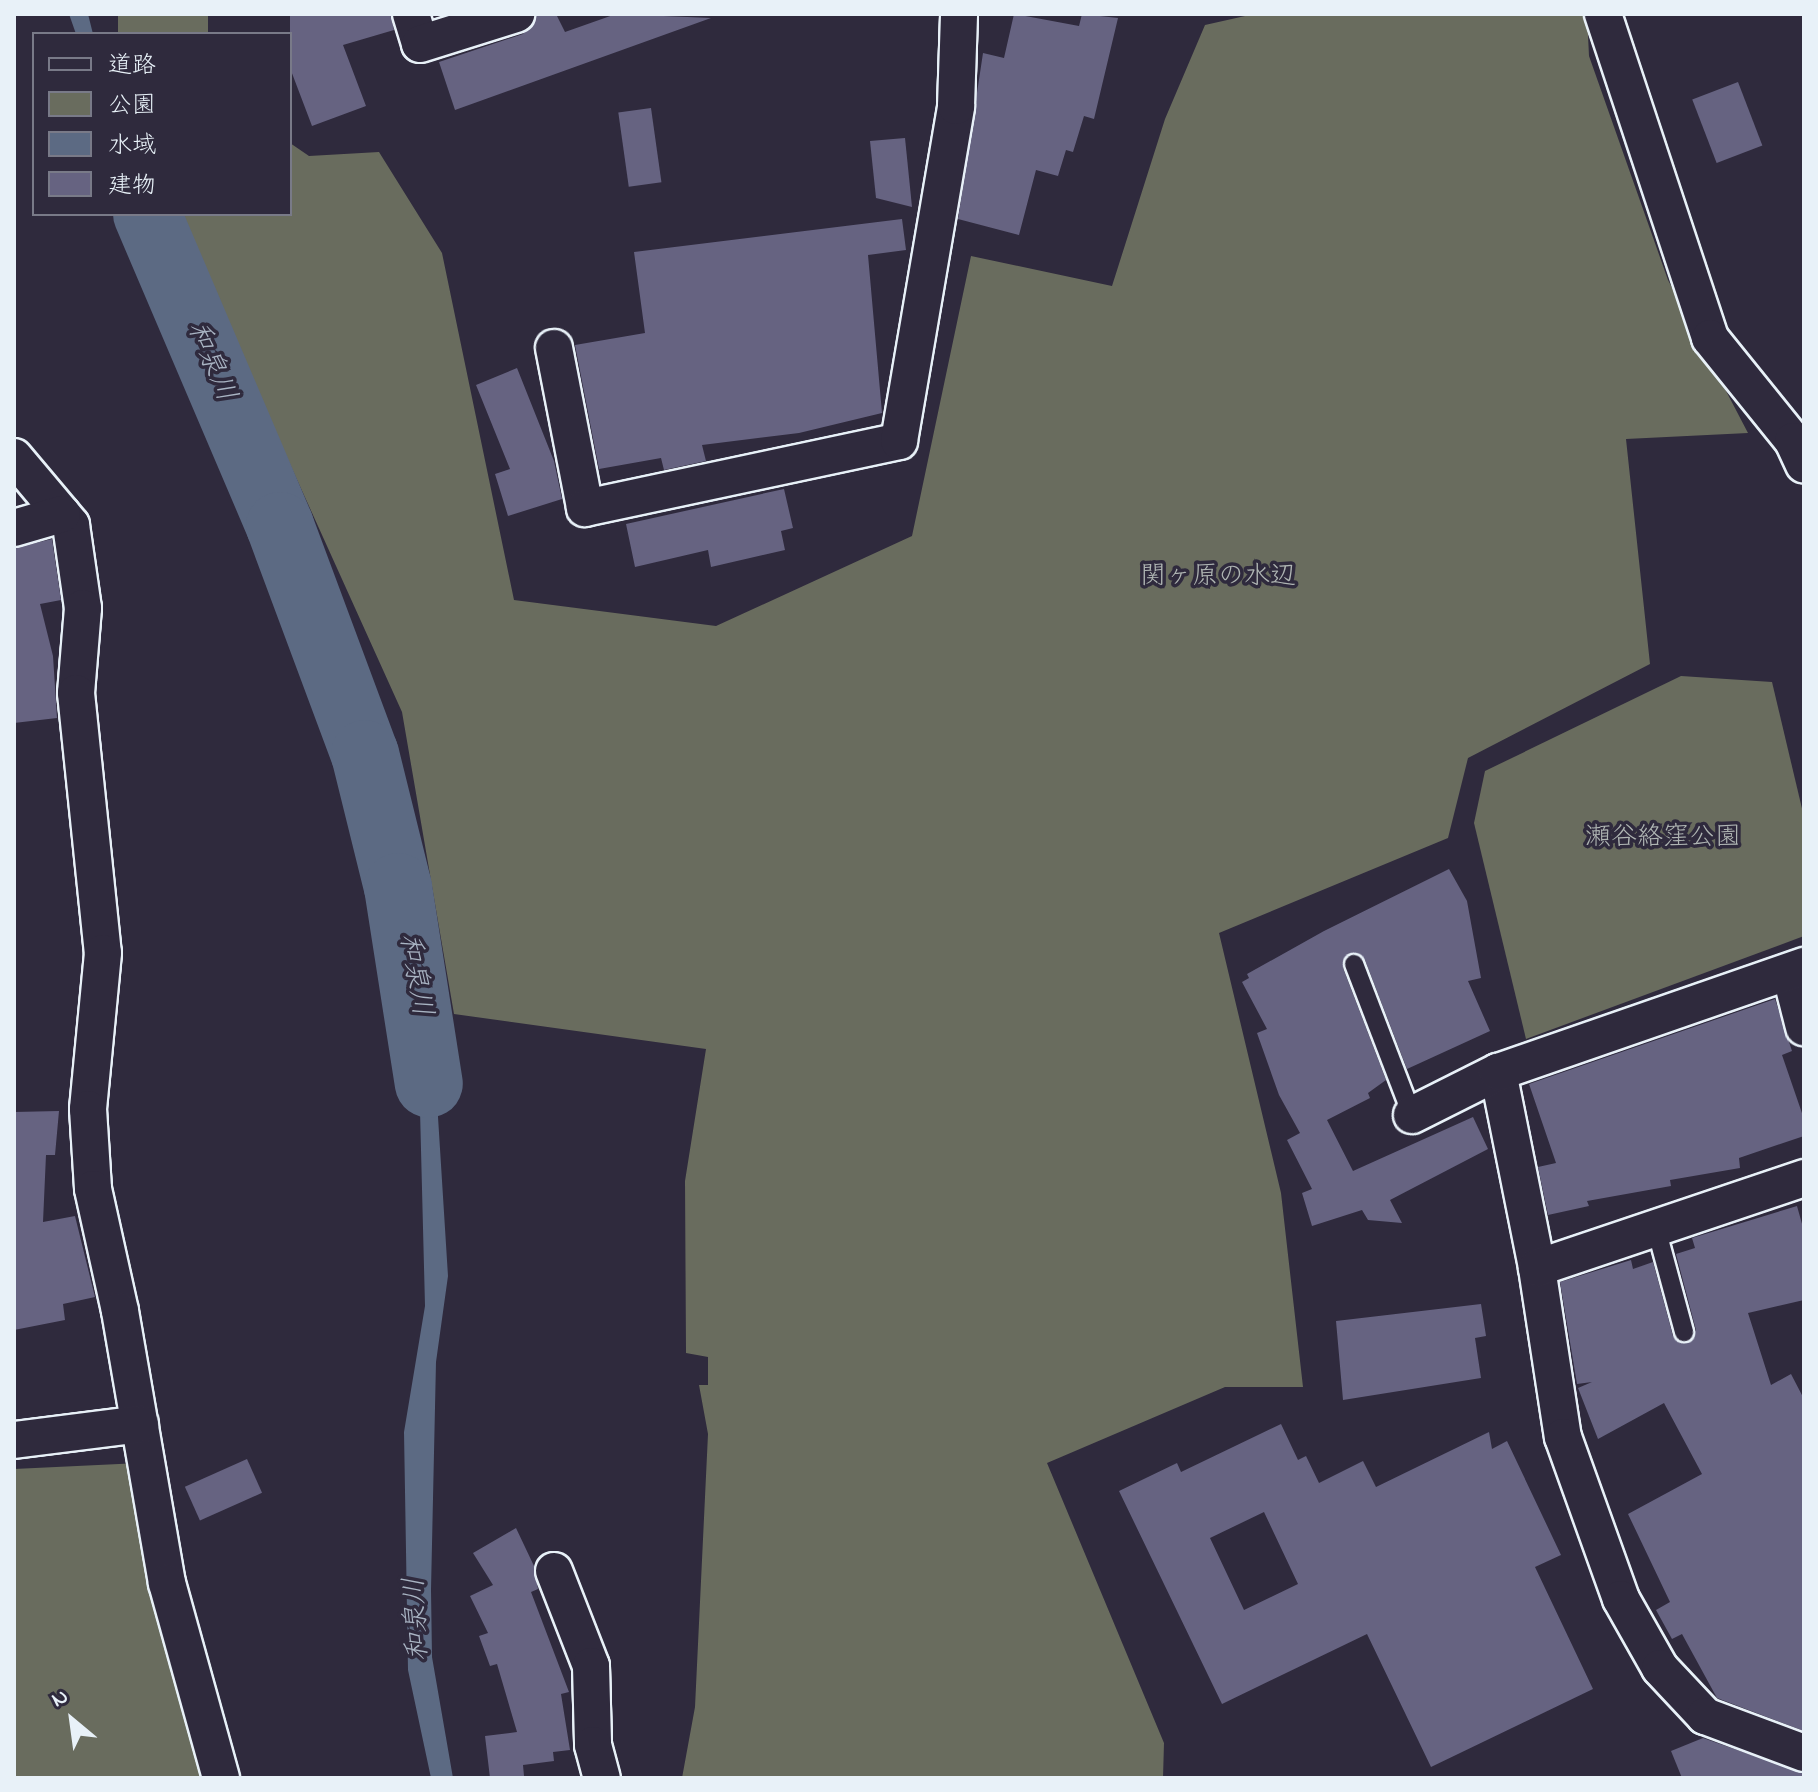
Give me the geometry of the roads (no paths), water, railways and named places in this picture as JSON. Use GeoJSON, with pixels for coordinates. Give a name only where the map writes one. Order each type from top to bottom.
{"type":"FeatureCollection","features":[{"type":"Feature","properties":{"kind":"street"},"geometry":{"type":"LineString","coordinates":[[411,14],[420,44],[516,14]]}},
{"type":"Feature","properties":{"kind":"street"},"geometry":{"type":"LineString","coordinates":[[554,348],[585,508],[899,441],[956,106],[959,14]]}},
{"type":"Feature","properties":{"kind":"street"},"geometry":{"type":"LineString","coordinates":[[1603,14],[1710,338],[1793,441],[1804,463]]}},
{"type":"Feature","properties":{"kind":"street"},"geometry":{"type":"LineString","coordinates":[[14,457],[71,525],[83,608],[76,693],[103,953],[88,1109],[93,1189],[140,1424],[167,1583],[221,1778]]}},
{"type":"Feature","properties":{"kind":"street"},"geometry":{"type":"LineString","coordinates":[[14,528],[62,514]]}},
{"type":"Feature","properties":{"kind":"street"},"geometry":{"type":"LineString","coordinates":[[1412,1115],[1498,1072],[1797,969],[1804,1027]]}},
{"type":"Feature","properties":{"kind":"street"},"geometry":{"type":"LineString","coordinates":[[1498,1072],[1537,1268],[1563,1437],[1597,1541],[1641,1639],[1679,1692],[1705,1716],[1804,1753]]}},
{"type":"Feature","properties":{"kind":"street"},"geometry":{"type":"LineString","coordinates":[[1537,1268],[1804,1178]]}},
{"type":"Feature","properties":{"kind":"street"},"geometry":{"type":"LineString","coordinates":[[14,1440],[140,1424]]}},
{"type":"Feature","properties":{"kind":"street"},"geometry":{"type":"LineString","coordinates":[[554,1571],[591,1666],[593,1745],[602,1778]]}},
{"type":"Feature","properties":{"kind":"lane"},"geometry":{"type":"LineString","coordinates":[[1354,964],[1412,1115]]}},
{"type":"Feature","properties":{"kind":"lane"},"geometry":{"type":"LineString","coordinates":[[1656,1228],[1684,1332]]}},
{"type":"Feature","properties":{"kind":"water"},"geometry":{"type":"Polygon","coordinates":[[[69,14],[88,14],[92,32],[75,32],[69,14]]]}},
{"type":"Feature","properties":{"kind":"water"},"geometry":{"type":"Polygon","coordinates":[[[417,993],[436,1085],[448,1276],[436,1362],[431,1590],[432,1657],[453,1778],[431,1778],[408,1670],[404,1432],[425,1306],[417,993]]]}},
{"type":"Feature","properties":{"kind":"waterway","name":"和泉川"},"geometry":{"type":"LineString","coordinates":[[148,216],[280,526],[365,754],[398,887],[429,1084]]}},
{"type":"Feature","properties":{"kind":"park label","name":"関ヶ原の水辺"},"geometry":{"type":"Point","coordinates":[1218,578]}},
{"type":"Feature","properties":{"kind":"park label","name":"瀬谷絡窪公園"},"geometry":{"type":"Point","coordinates":[1663,839]}}]}
